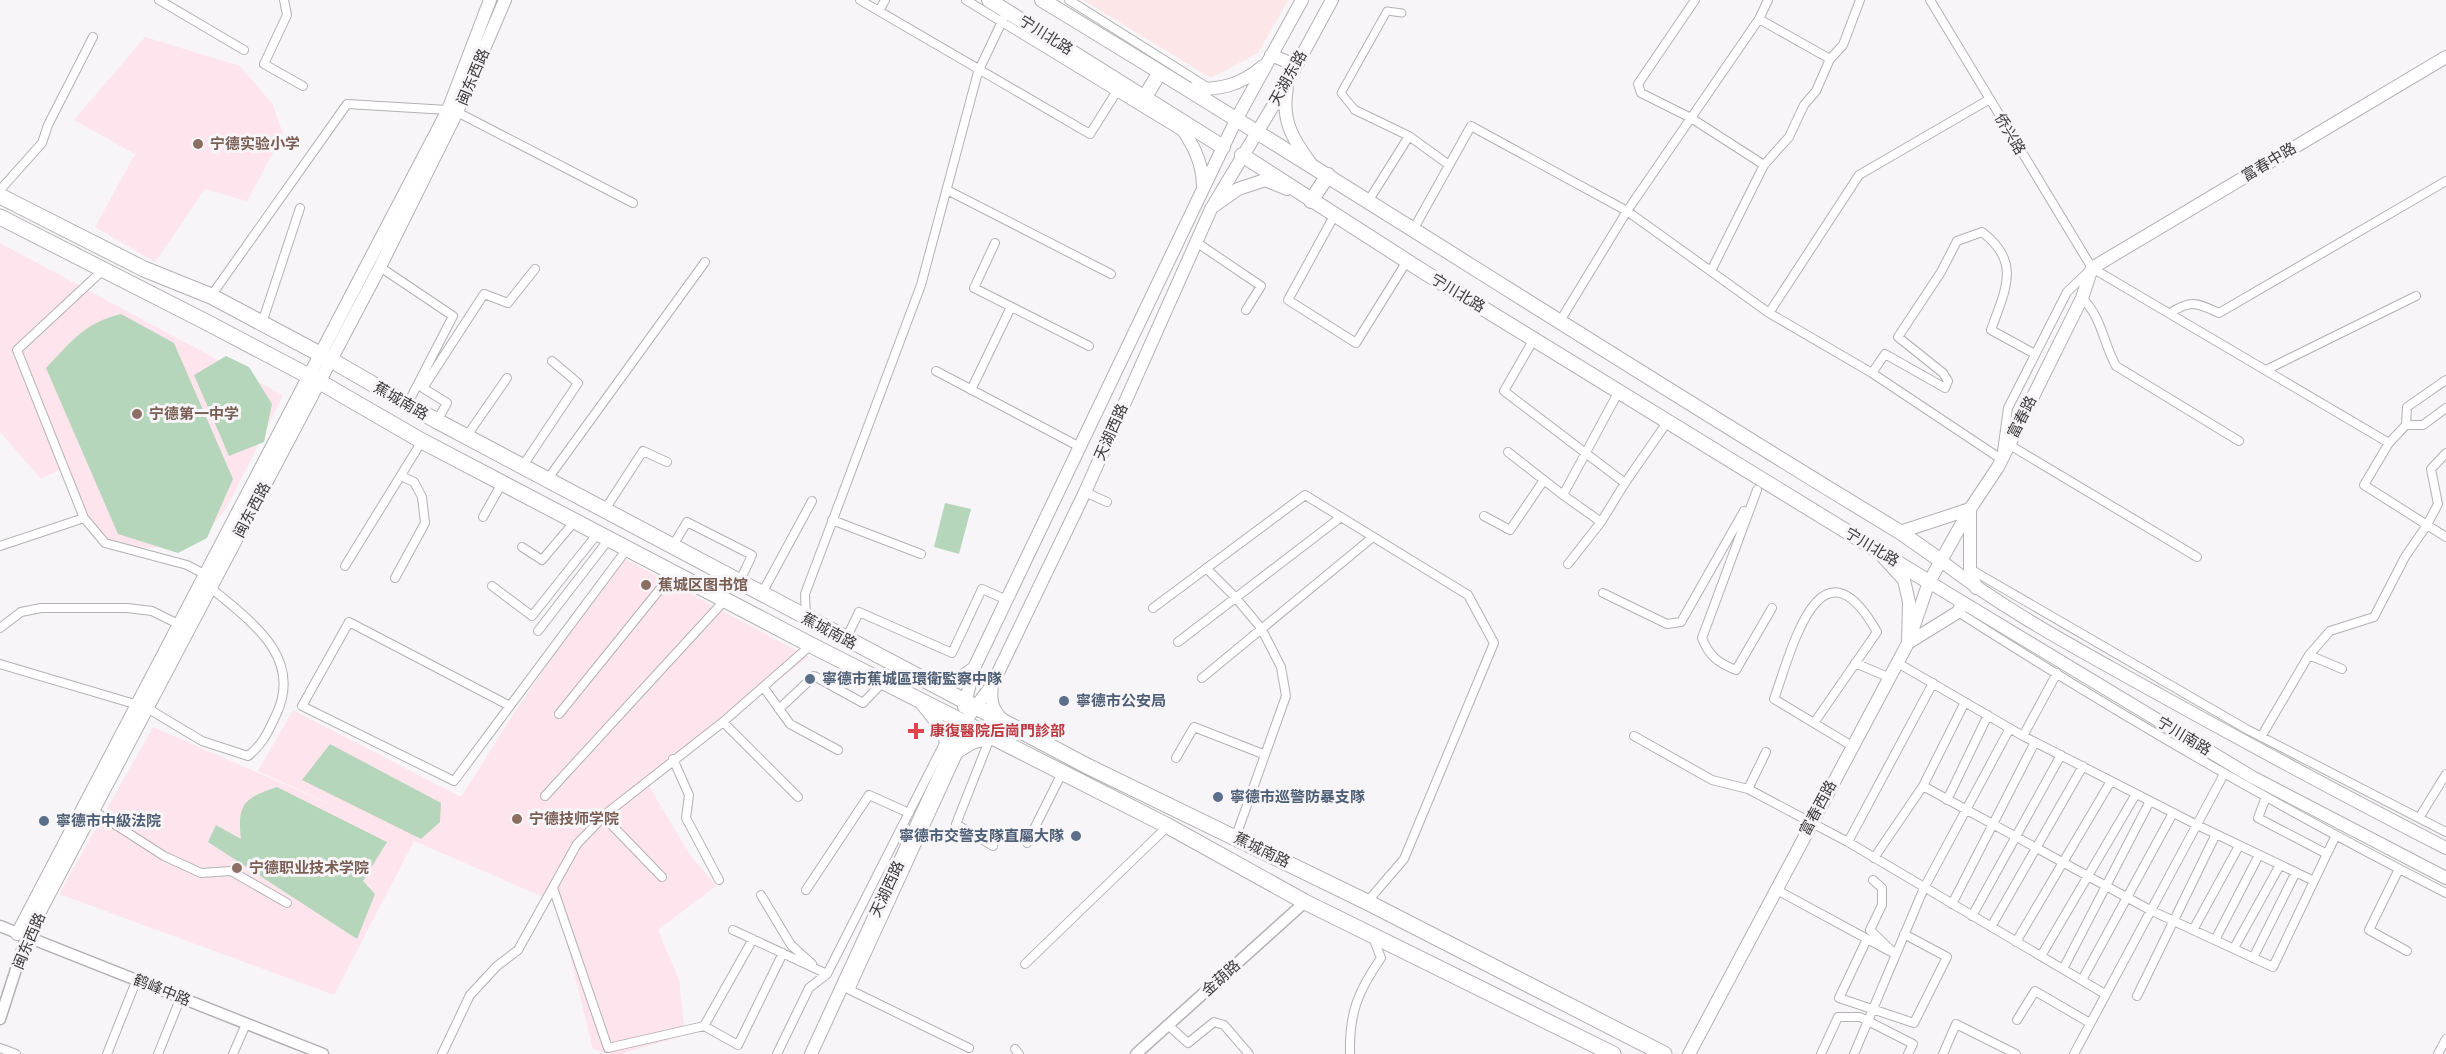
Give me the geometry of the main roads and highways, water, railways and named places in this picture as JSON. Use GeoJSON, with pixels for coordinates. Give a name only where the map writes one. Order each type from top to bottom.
{"type":"FeatureCollection","features":[{"type":"Feature","properties":{"kind":"highway","name":"蕉城南路"},"geometry":{"type":"LineString","coordinates":[[0,196],[144,269],[211,296],[326,358],[406,405],[1011,727],[1236,836],[1664,1054]]}},
{"type":"Feature","properties":{"kind":"highway","name":"蕉城南路"},"geometry":{"type":"LineString","coordinates":[[0,217],[314,380],[423,441],[921,703],[1168,826],[1305,902],[1613,1054]]}},
{"type":"Feature","properties":{"kind":"main road","name":"闽东西路"},"geometry":{"type":"LineString","coordinates":[[314,380],[211,588],[143,707],[22,936],[93,811],[143,707],[180,625],[326,358],[453,111],[490,0]]}},
{"type":"Feature","properties":{"kind":"main road","name":"闽东西路"},"geometry":{"type":"LineString","coordinates":[[326,358],[380,267],[505,0]]}},
{"type":"Feature","properties":{"kind":"main road","name":"宁川北路"},"geometry":{"type":"LineString","coordinates":[[989,0],[1005,16],[1119,87],[1145,97],[1224,147],[1242,155],[1334,216],[1668,421],[1760,485],[1929,582]]}},
{"type":"Feature","properties":{"kind":"main road","name":"宁川北路"},"geometry":{"type":"LineString","coordinates":[[1042,0],[1259,131],[1413,230],[1900,532],[1940,560]]}},
{"type":"Feature","properties":{"kind":"main road","name":"天湖东路"},"geometry":{"type":"LineString","coordinates":[[1224,147],[1237,118],[1302,0]]}},
{"type":"Feature","properties":{"kind":"main road","name":"天湖东路"},"geometry":{"type":"LineString","coordinates":[[1242,155],[1259,131],[1332,0]]}},
{"type":"Feature","properties":{"kind":"main road","name":"富春中路"},"geometry":{"type":"LineString","coordinates":[[2092,268],[2446,57]]}},
{"type":"Feature","properties":{"kind":"main road"},"geometry":{"type":"LineString","coordinates":[[1189,89],[1210,89],[1233,85],[1253,75],[1270,58],[1295,65]]}},
{"type":"Feature","properties":{"kind":"main road"},"geometry":{"type":"LineString","coordinates":[[1145,97],[1161,72]]}},
{"type":"Feature","properties":{"kind":"main road"},"geometry":{"type":"LineString","coordinates":[[1288,81],[1285,100],[1286,118],[1293,140],[1312,165]]}},
{"type":"Feature","properties":{"kind":"main road"},"geometry":{"type":"LineString","coordinates":[[1173,115],[1186,135],[1203,170],[1203,190]]}},
{"type":"Feature","properties":{"kind":"main road","name":"天湖西路"},"geometry":{"type":"LineString","coordinates":[[970,704],[974,668],[1224,147]]}},
{"type":"Feature","properties":{"kind":"main road","name":"天湖西路"},"geometry":{"type":"LineString","coordinates":[[970,704],[992,685],[1085,492],[1211,208],[1242,155]]}},
{"type":"Feature","properties":{"kind":"main road"},"geometry":{"type":"LineString","coordinates":[[1311,201],[1328,175]]}},
{"type":"Feature","properties":{"kind":"main road"},"geometry":{"type":"LineString","coordinates":[[1211,208],[1238,189],[1265,180],[1297,192]]}},
{"type":"Feature","properties":{"kind":"main road"},"geometry":{"type":"LineString","coordinates":[[1191,215],[1205,223]]}},
{"type":"Feature","properties":{"kind":"main road","name":"富春路"},"geometry":{"type":"LineString","coordinates":[[1940,560],[2001,459],[2082,298],[2092,268]]}},
{"type":"Feature","properties":{"kind":"main road"},"geometry":{"type":"LineString","coordinates":[[1900,532],[1970,508],[1970,568],[1976,588]]}},
{"type":"Feature","properties":{"kind":"main road"},"geometry":{"type":"LineString","coordinates":[[1878,551],[1904,580],[1909,602],[1908,643]]}},
{"type":"Feature","properties":{"kind":"main road","name":"富春西路"},"geometry":{"type":"LineString","coordinates":[[1689,1054],[1908,643],[1929,582],[1940,560]]}},
{"type":"Feature","properties":{"kind":"main road","name":"宁川南路"},"geometry":{"type":"LineString","coordinates":[[1940,560],[1976,588],[2282,764],[2446,848]]}},
{"type":"Feature","properties":{"kind":"main road","name":"宁川南路"},"geometry":{"type":"LineString","coordinates":[[1929,582],[1960,608],[2252,777],[2446,878]]}},
{"type":"Feature","properties":{"kind":"main road"},"geometry":{"type":"LineString","coordinates":[[1908,643],[1960,608]]}},
{"type":"Feature","properties":{"kind":"main road"},"geometry":{"type":"LineString","coordinates":[[927,683],[948,683],[961,678],[974,668]]}},
{"type":"Feature","properties":{"kind":"main road"},"geometry":{"type":"LineString","coordinates":[[992,685],[990,700],[995,712],[1011,727]]}},
{"type":"Feature","properties":{"kind":"main road"},"geometry":{"type":"LineString","coordinates":[[921,703],[944,732],[948,757],[961,749],[990,738]]}},
{"type":"Feature","properties":{"kind":"main road"},"geometry":{"type":"LineString","coordinates":[[963,724],[970,704]]}},
{"type":"Feature","properties":{"kind":"main road","name":"天湖西路"},"geometry":{"type":"LineString","coordinates":[[811,1054],[963,724]]}},
{"type":"Feature","properties":{"kind":"place","name":"宁德实验小学"},"geometry":{"type":"Point","coordinates":[198,144]}},
{"type":"Feature","properties":{"kind":"place","name":"宁德第一中学"},"geometry":{"type":"Point","coordinates":[137,414]}},
{"type":"Feature","properties":{"kind":"place","name":"蕉城区图书馆"},"geometry":{"type":"Point","coordinates":[646,585]}},
{"type":"Feature","properties":{"kind":"place","name":"寧德市蕉城區環衛監察中隊"},"geometry":{"type":"Point","coordinates":[810,679]}},
{"type":"Feature","properties":{"kind":"place","name":"寧德市公安局"},"geometry":{"type":"Point","coordinates":[1064,701]}},
{"type":"Feature","properties":{"kind":"place","name":"康復醫院后崗門診部"},"geometry":{"type":"Point","coordinates":[916,731]}},
{"type":"Feature","properties":{"kind":"place","name":"寧德市巡警防暴支隊"},"geometry":{"type":"Point","coordinates":[1218,797]}},
{"type":"Feature","properties":{"kind":"place","name":"宁德技师学院"},"geometry":{"type":"Point","coordinates":[517,819]}},
{"type":"Feature","properties":{"kind":"place","name":"寧德市中級法院"},"geometry":{"type":"Point","coordinates":[44,821]}},
{"type":"Feature","properties":{"kind":"place","name":"寧德市交警支隊直屬大隊"},"geometry":{"type":"Point","coordinates":[1076,836]}},
{"type":"Feature","properties":{"kind":"place","name":"宁德职业技术学院"},"geometry":{"type":"Point","coordinates":[237,868]}}]}
